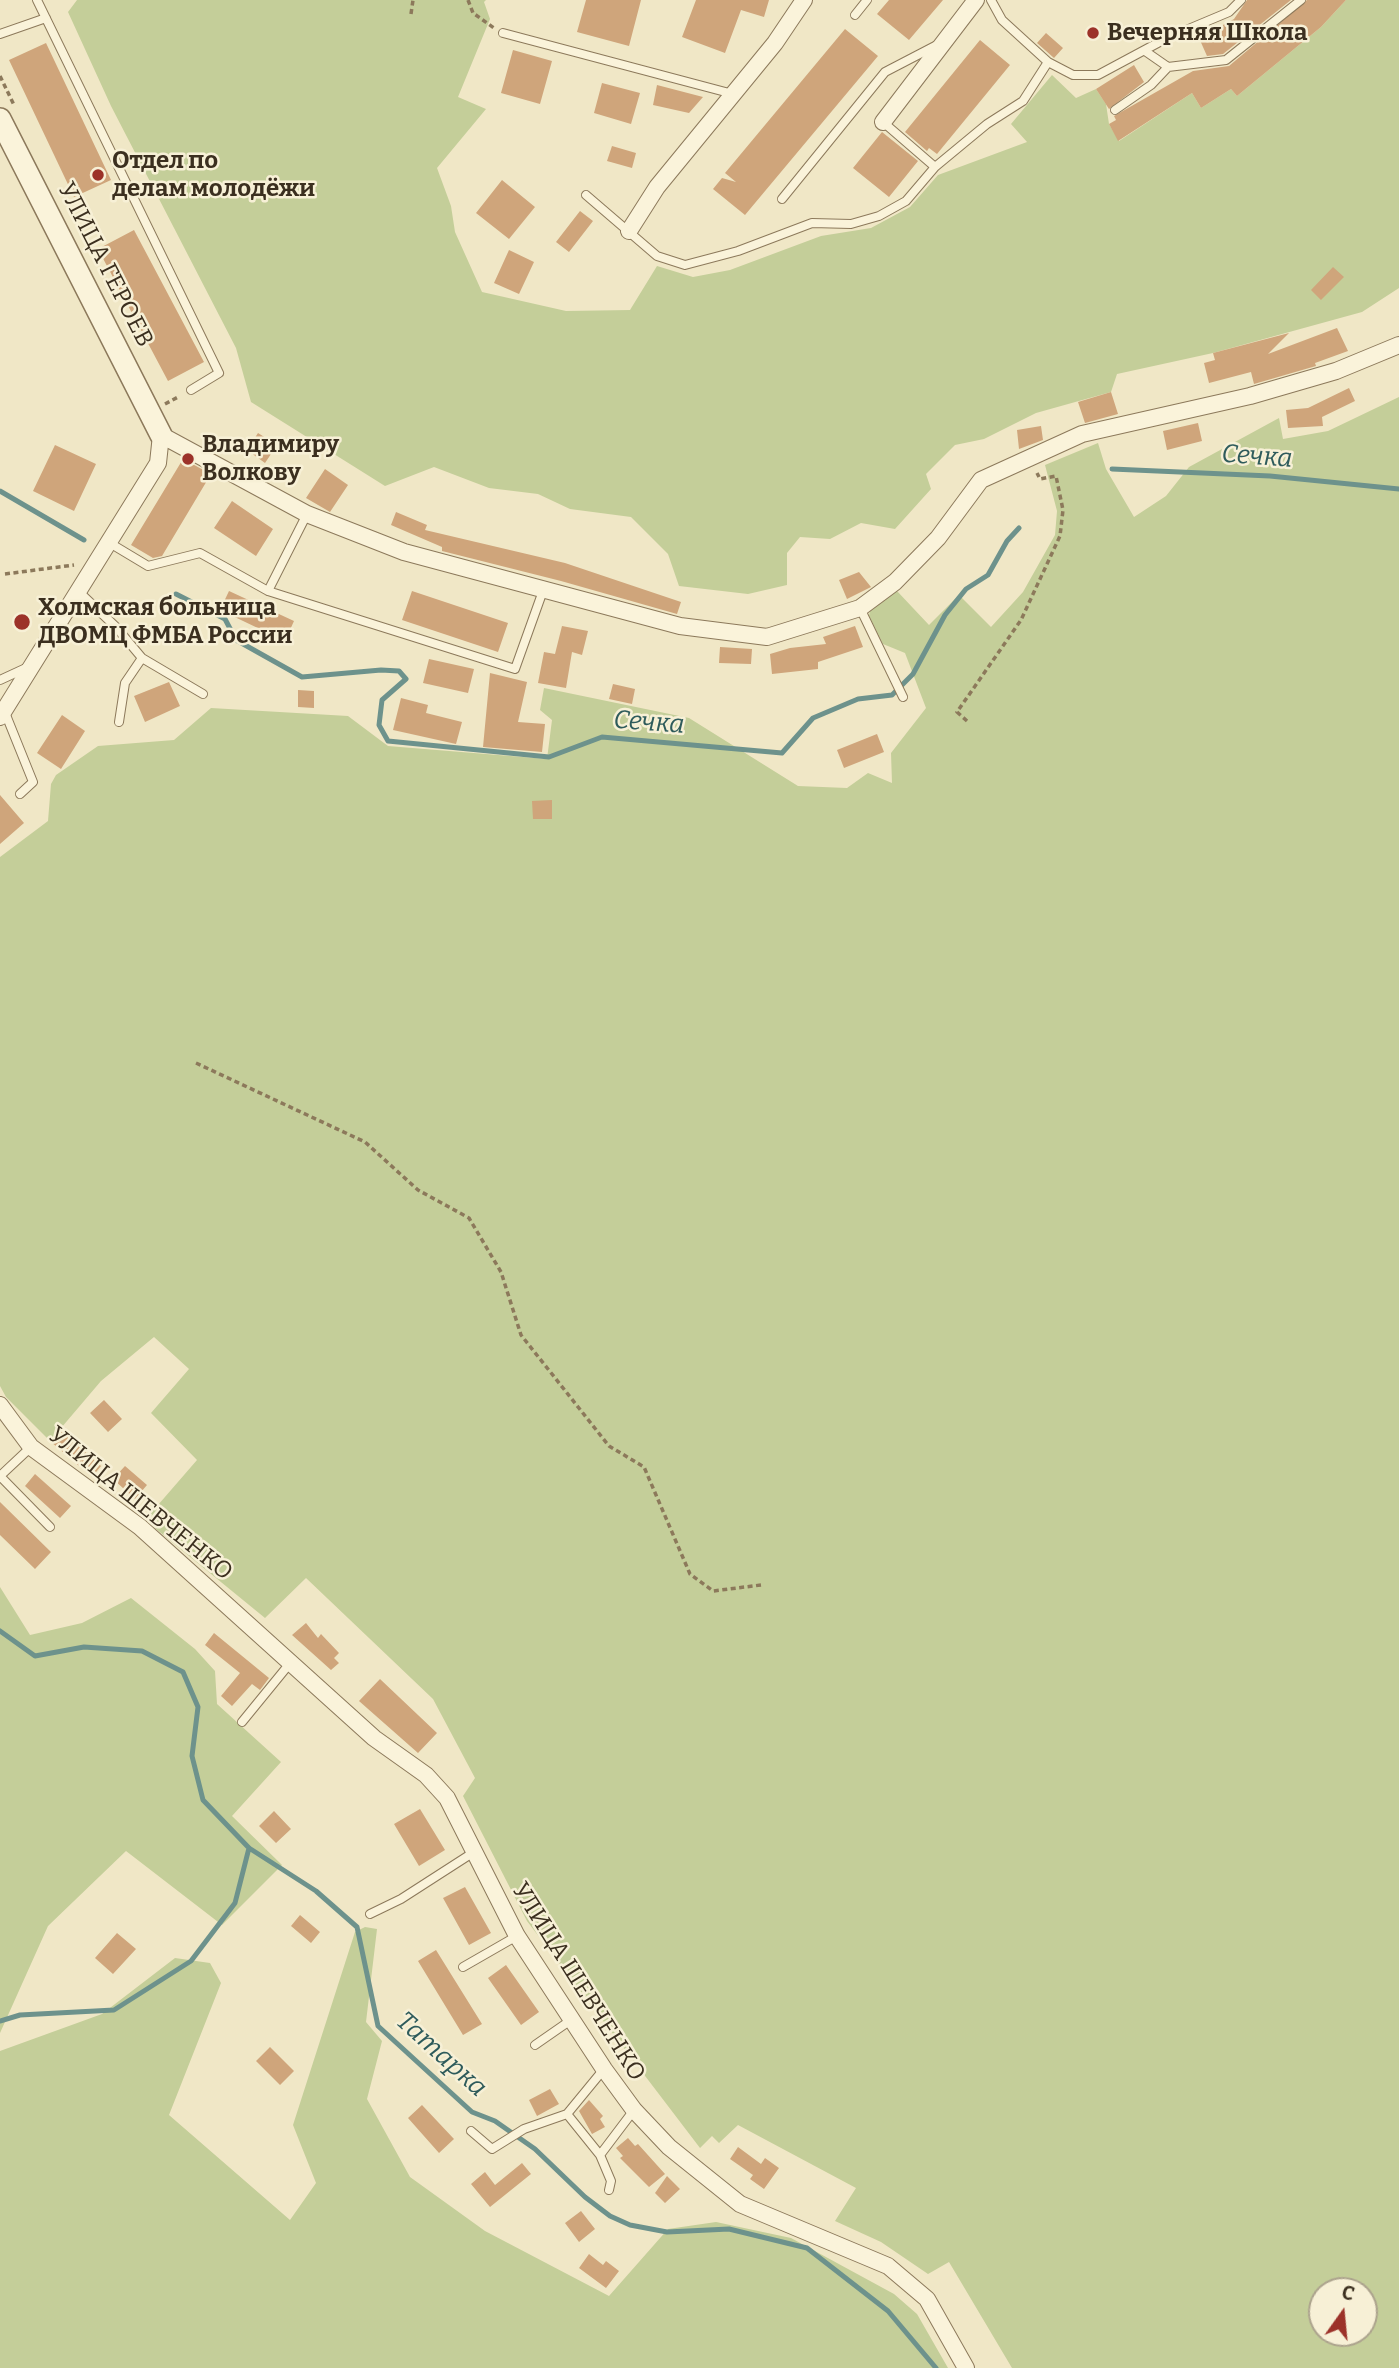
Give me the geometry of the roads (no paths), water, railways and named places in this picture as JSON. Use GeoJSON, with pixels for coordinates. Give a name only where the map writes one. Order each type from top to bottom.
{"type":"FeatureCollection","features":[{"type":"Feature","properties":{"kind":"street"},"geometry":{"type":"LineString","coordinates":[[629,231],[657,187],[775,43],[804,0]]}},
{"type":"Feature","properties":{"kind":"street"},"geometry":{"type":"LineString","coordinates":[[883,122],[976,0]]}},
{"type":"Feature","properties":{"kind":"street","name":"УЛИЦА ГЕРОЕВ"},"geometry":{"type":"LineString","coordinates":[[0,119],[161,435]]}},
{"type":"Feature","properties":{"kind":"street"},"geometry":{"type":"LineString","coordinates":[[2,713],[158,463],[161,435],[307,514],[404,552],[680,626],[767,637],[860,608],[895,582],[938,538],[981,480],[1082,434],[1250,396],[1336,371],[1399,345]]}},
{"type":"Feature","properties":{"kind":"street","name":"УЛИЦА ШЕВЧЕНКО"},"geometry":{"type":"LineString","coordinates":[[0,1405],[31,1447],[140,1527],[374,1738],[426,1775],[447,1798],[517,1936],[604,2069],[634,2110],[669,2147],[740,2204],[888,2266],[927,2299],[966,2368]]}},
{"type":"Feature","properties":{"kind":"lane"},"geometry":{"type":"LineString","coordinates":[[37,0],[219,373],[191,390]]}},
{"type":"Feature","properties":{"kind":"lane"},"geometry":{"type":"LineString","coordinates":[[855,15],[867,0]]}},
{"type":"Feature","properties":{"kind":"lane"},"geometry":{"type":"LineString","coordinates":[[991,0],[1002,20],[1048,62],[1073,75],[1098,75],[1229,12],[1241,0]]}},
{"type":"Feature","properties":{"kind":"lane"},"geometry":{"type":"LineString","coordinates":[[1145,51],[1168,66],[1226,60],[1301,0]]}},
{"type":"Feature","properties":{"kind":"lane"},"geometry":{"type":"LineString","coordinates":[[0,34],[46,18]]}},
{"type":"Feature","properties":{"kind":"lane"},"geometry":{"type":"LineString","coordinates":[[503,33],[733,94]]}},
{"type":"Feature","properties":{"kind":"lane"},"geometry":{"type":"LineString","coordinates":[[782,199],[885,72],[944,42]]}},
{"type":"Feature","properties":{"kind":"lane"},"geometry":{"type":"LineString","coordinates":[[586,195],[657,256],[685,265],[738,251],[812,223],[851,224],[879,216],[906,201],[935,167],[987,124],[1023,102],[1048,62]]}},
{"type":"Feature","properties":{"kind":"lane"},"geometry":{"type":"LineString","coordinates":[[1115,110],[1151,85],[1168,66]]}},
{"type":"Feature","properties":{"kind":"lane"},"geometry":{"type":"LineString","coordinates":[[883,122],[935,167]]}},
{"type":"Feature","properties":{"kind":"lane"},"geometry":{"type":"LineString","coordinates":[[268,591],[307,514]]}},
{"type":"Feature","properties":{"kind":"lane"},"geometry":{"type":"LineString","coordinates":[[108,542],[148,566],[201,553],[268,591],[515,668],[544,588]]}},
{"type":"Feature","properties":{"kind":"lane"},"geometry":{"type":"LineString","coordinates":[[78,591],[116,627],[142,658],[202,694]]}},
{"type":"Feature","properties":{"kind":"lane"},"geometry":{"type":"LineString","coordinates":[[860,608],[903,697]]}},
{"type":"Feature","properties":{"kind":"lane"},"geometry":{"type":"LineString","coordinates":[[120,722],[125,683],[142,658]]}},
{"type":"Feature","properties":{"kind":"lane"},"geometry":{"type":"LineString","coordinates":[[0,680],[32,666]]}},
{"type":"Feature","properties":{"kind":"lane"},"geometry":{"type":"LineString","coordinates":[[2,713],[33,782],[20,794]]}},
{"type":"Feature","properties":{"kind":"lane"},"geometry":{"type":"LineString","coordinates":[[31,1447],[0,1476],[50,1527]]}},
{"type":"Feature","properties":{"kind":"lane"},"geometry":{"type":"LineString","coordinates":[[242,1722],[290,1662]]}},
{"type":"Feature","properties":{"kind":"lane"},"geometry":{"type":"LineString","coordinates":[[370,1914],[401,1899],[474,1853]]}},
{"type":"Feature","properties":{"kind":"lane"},"geometry":{"type":"LineString","coordinates":[[463,1968],[517,1936]]}},
{"type":"Feature","properties":{"kind":"lane"},"geometry":{"type":"LineString","coordinates":[[535,2045],[571,2020]]}},
{"type":"Feature","properties":{"kind":"lane"},"geometry":{"type":"LineString","coordinates":[[471,2131],[492,2149],[524,2129],[566,2114],[604,2069]]}},
{"type":"Feature","properties":{"kind":"lane"},"geometry":{"type":"LineString","coordinates":[[600,2155],[634,2110]]}},
{"type":"Feature","properties":{"kind":"lane"},"geometry":{"type":"LineString","coordinates":[[566,2114],[600,2155],[611,2181],[609,2190]]}},
{"type":"Feature","properties":{"kind":"waterway","name":"Сечка"},"geometry":{"type":"LineString","coordinates":[[1112,469],[1270,476],[1399,489]]}},
{"type":"Feature","properties":{"kind":"waterway","name":"Сечка"},"geometry":{"type":"LineString","coordinates":[[0,491],[84,540]]}},
{"type":"Feature","properties":{"kind":"waterway","name":"Сечка"},"geometry":{"type":"LineString","coordinates":[[176,594],[225,619],[236,640],[302,677],[381,670],[399,671],[406,679],[382,700],[379,725],[388,741],[549,757],[602,737],[782,753],[813,718],[858,699],[892,695],[913,674],[945,615],[966,589],[988,575],[1007,541],[1019,528]]}},
{"type":"Feature","properties":{"kind":"waterway","name":"Татарка"},"geometry":{"type":"LineString","coordinates":[[0,1631],[35,1656],[84,1647],[142,1651],[183,1672],[198,1707],[192,1756],[203,1800],[249,1848],[316,1891],[357,1927],[378,2026],[472,2112],[495,2121],[535,2149],[585,2197],[610,2216],[630,2225],[667,2232],[729,2229],[807,2248],[888,2311],[936,2368]]}},
{"type":"Feature","properties":{"kind":"waterway"},"geometry":{"type":"LineString","coordinates":[[0,2021],[20,2015],[114,2010],[191,1961],[235,1903],[249,1848]]}},
{"type":"Feature","properties":{"kind":"place","name":"Вечерняя Школа"},"geometry":{"type":"Point","coordinates":[1093,33]}},
{"type":"Feature","properties":{"kind":"place","name":"Отдел по делам молодёжи"},"geometry":{"type":"Point","coordinates":[98,175]}},
{"type":"Feature","properties":{"kind":"place","name":"Владимиру Волкову"},"geometry":{"type":"Point","coordinates":[188,459]}},
{"type":"Feature","properties":{"kind":"place","name":"Холмская больница ДВОМЦ ФМБА России"},"geometry":{"type":"Point","coordinates":[22,622]}}]}
